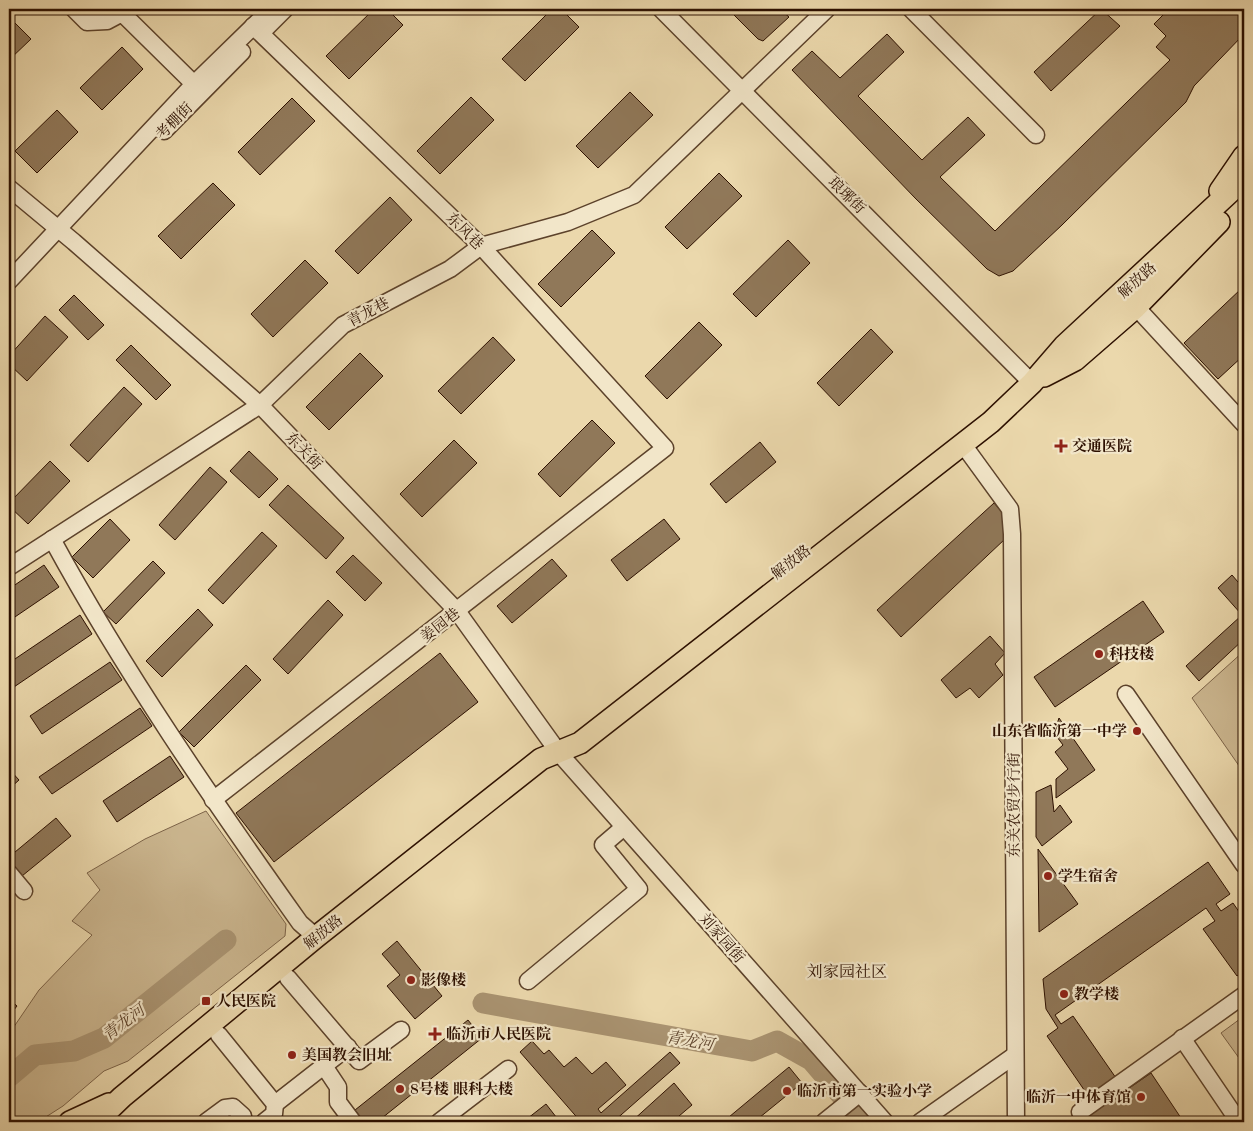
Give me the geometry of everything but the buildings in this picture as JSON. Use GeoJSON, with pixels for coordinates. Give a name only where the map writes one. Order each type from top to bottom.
{"type":"FeatureCollection","features":[{"type":"Feature","properties":{"kind":"main road"},"geometry":{"type":"LineString","coordinates":[[1203,219],[1244,156]]}},
{"type":"Feature","properties":{"kind":"main road","name":"解放路"},"geometry":{"type":"LineString","coordinates":[[109,1121],[122,1097],[316,937],[541,759],[580,743],[991,422],[1032,383],[1064,346],[1203,219],[1244,193]]}},
{"type":"Feature","properties":{"kind":"main road","name":"解放路"},"geometry":{"type":"LineString","coordinates":[[109,1121],[219,1035],[549,768],[573,734],[983,410],[1075,360],[1136,307],[1244,193]]}},
{"type":"Feature","properties":{"kind":"main road"},"geometry":{"type":"LineString","coordinates":[[70,1122],[122,1097]]}},
{"type":"Feature","properties":{"kind":"street"},"geometry":{"type":"LineString","coordinates":[[74,9],[87,22],[107,21],[122,13],[194,84]]}},
{"type":"Feature","properties":{"kind":"street","name":"考棚街"},"geometry":{"type":"LineString","coordinates":[[59,229],[78,217],[257,30],[271,9]]}},
{"type":"Feature","properties":{"kind":"street","name":"考棚街"},"geometry":{"type":"LineString","coordinates":[[9,281],[194,84],[257,30],[285,9]]}},
{"type":"Feature","properties":{"kind":"street","name":"琅琊街"},"geometry":{"type":"LineString","coordinates":[[661,9],[1032,383]]}},
{"type":"Feature","properties":{"kind":"street","name":"青龙巷"},"geometry":{"type":"LineString","coordinates":[[9,567],[260,405],[343,325],[450,269],[481,246],[568,222],[634,195],[827,9]]}},
{"type":"Feature","properties":{"kind":"street"},"geometry":{"type":"LineString","coordinates":[[911,9],[1036,134]]}},
{"type":"Feature","properties":{"kind":"street","name":"东风巷"},"geometry":{"type":"LineString","coordinates":[[257,30],[481,246],[665,448]]}},
{"type":"Feature","properties":{"kind":"street","name":"东关街"},"geometry":{"type":"LineString","coordinates":[[9,188],[59,229],[260,405],[457,612],[559,753]]}},
{"type":"Feature","properties":{"kind":"street"},"geometry":{"type":"LineString","coordinates":[[1136,307],[1244,424]]}},
{"type":"Feature","properties":{"kind":"street","name":"东关农贸步行街"},"geometry":{"type":"LineString","coordinates":[[962,443],[1010,509],[1012,534],[1016,1122]]}},
{"type":"Feature","properties":{"kind":"street","name":"姜园巷"},"geometry":{"type":"LineString","coordinates":[[213,800],[457,612],[665,448]]}},
{"type":"Feature","properties":{"kind":"street"},"geometry":{"type":"LineString","coordinates":[[52,539],[93,615],[213,800],[300,923],[316,937]]}},
{"type":"Feature","properties":{"kind":"street"},"geometry":{"type":"LineString","coordinates":[[1126,694],[1244,865]]}},
{"type":"Feature","properties":{"kind":"street","name":"刘家园街"},"geometry":{"type":"LineString","coordinates":[[559,753],[624,827],[850,1101],[884,1122]]}},
{"type":"Feature","properties":{"kind":"street"},"geometry":{"type":"LineString","coordinates":[[528,980],[639,889],[603,845],[624,827]]}},
{"type":"Feature","properties":{"kind":"street"},"geometry":{"type":"LineString","coordinates":[[9,873],[24,891]]}},
{"type":"Feature","properties":{"kind":"street"},"geometry":{"type":"LineString","coordinates":[[288,978],[359,1061],[401,1030]]}},
{"type":"Feature","properties":{"kind":"street"},"geometry":{"type":"LineString","coordinates":[[1080,1112],[1244,995]]}},
{"type":"Feature","properties":{"kind":"street"},"geometry":{"type":"LineString","coordinates":[[219,1035],[275,1104],[274,1114],[264,1122]]}},
{"type":"Feature","properties":{"kind":"street"},"geometry":{"type":"LineString","coordinates":[[1182,1038],[1240,1122]]}},
{"type":"Feature","properties":{"kind":"street"},"geometry":{"type":"LineString","coordinates":[[275,1104],[348,1047]]}},
{"type":"Feature","properties":{"kind":"street"},"geometry":{"type":"LineString","coordinates":[[920,1122],[1015,1055]]}},
{"type":"Feature","properties":{"kind":"street"},"geometry":{"type":"LineString","coordinates":[[324,1066],[338,1087],[338,1102],[353,1122]]}},
{"type":"Feature","properties":{"kind":"street"},"geometry":{"type":"LineString","coordinates":[[439,1122],[456,1117],[508,1069]]}},
{"type":"Feature","properties":{"kind":"street"},"geometry":{"type":"LineString","coordinates":[[824,1122],[850,1101]]}},
{"type":"Feature","properties":{"kind":"street"},"geometry":{"type":"LineString","coordinates":[[206,1122],[225,1108],[233,1107],[243,1116]]}},
{"type":"Feature","properties":{"kind":"shaded area"},"geometry":{"type":"Polygon","coordinates":[[[1244,651],[1244,773],[1192,698],[1244,651]]]}},
{"type":"Feature","properties":{"kind":"shaded area"},"geometry":{"type":"Polygon","coordinates":[[[206,811],[286,924],[285,936],[128,1061],[104,1071],[63,1106],[38,1122],[9,1122],[9,1034],[39,990],[92,935],[72,921],[100,890],[87,873],[145,839],[206,811]]]}},
{"type":"Feature","properties":{"kind":"shaded area"},"geometry":{"type":"Polygon","coordinates":[[[1244,1016],[1244,1065],[1221,1033],[1244,1016]]]}},
{"type":"Feature","properties":{"kind":"waterway","name":"青龙河"},"geometry":{"type":"LineString","coordinates":[[9,1077],[35,1055],[74,1051],[104,1038],[226,940]]}},
{"type":"Feature","properties":{"kind":"waterway","name":"青龙河"},"geometry":{"type":"LineString","coordinates":[[483,1003],[752,1051],[777,1041],[811,1060],[864,1122]]}},
{"type":"Feature","properties":{"kind":"place","name":"交通医院"},"geometry":{"type":"Point","coordinates":[1061,446]}},
{"type":"Feature","properties":{"kind":"place","name":"科技楼"},"geometry":{"type":"Point","coordinates":[1099,654]}},
{"type":"Feature","properties":{"kind":"place","name":"山东省临沂第一中学"},"geometry":{"type":"Point","coordinates":[1137,731]}},
{"type":"Feature","properties":{"kind":"place","name":"学生宿舍"},"geometry":{"type":"Point","coordinates":[1048,876]}},
{"type":"Feature","properties":{"kind":"place","name":"影像楼"},"geometry":{"type":"Point","coordinates":[411,980]}},
{"type":"Feature","properties":{"kind":"place","name":"教学楼"},"geometry":{"type":"Point","coordinates":[1064,994]}},
{"type":"Feature","properties":{"kind":"place","name":"人民医院"},"geometry":{"type":"Point","coordinates":[206,1001]}},
{"type":"Feature","properties":{"kind":"place","name":"临沂市人民医院"},"geometry":{"type":"Point","coordinates":[435,1034]}},
{"type":"Feature","properties":{"kind":"place","name":"美国教会旧址"},"geometry":{"type":"Point","coordinates":[292,1055]}},
{"type":"Feature","properties":{"kind":"place","name":"8号楼 眼科大楼"},"geometry":{"type":"Point","coordinates":[400,1089]}},
{"type":"Feature","properties":{"kind":"place","name":"临沂市第一实验小学"},"geometry":{"type":"Point","coordinates":[787,1091]}},
{"type":"Feature","properties":{"kind":"place","name":"临沂一中体育馆"},"geometry":{"type":"Point","coordinates":[1141,1097]}},
{"type":"Feature","properties":{"kind":"district","name":"刘家园社区"},"geometry":{"type":"Point","coordinates":[847,971]}}]}
